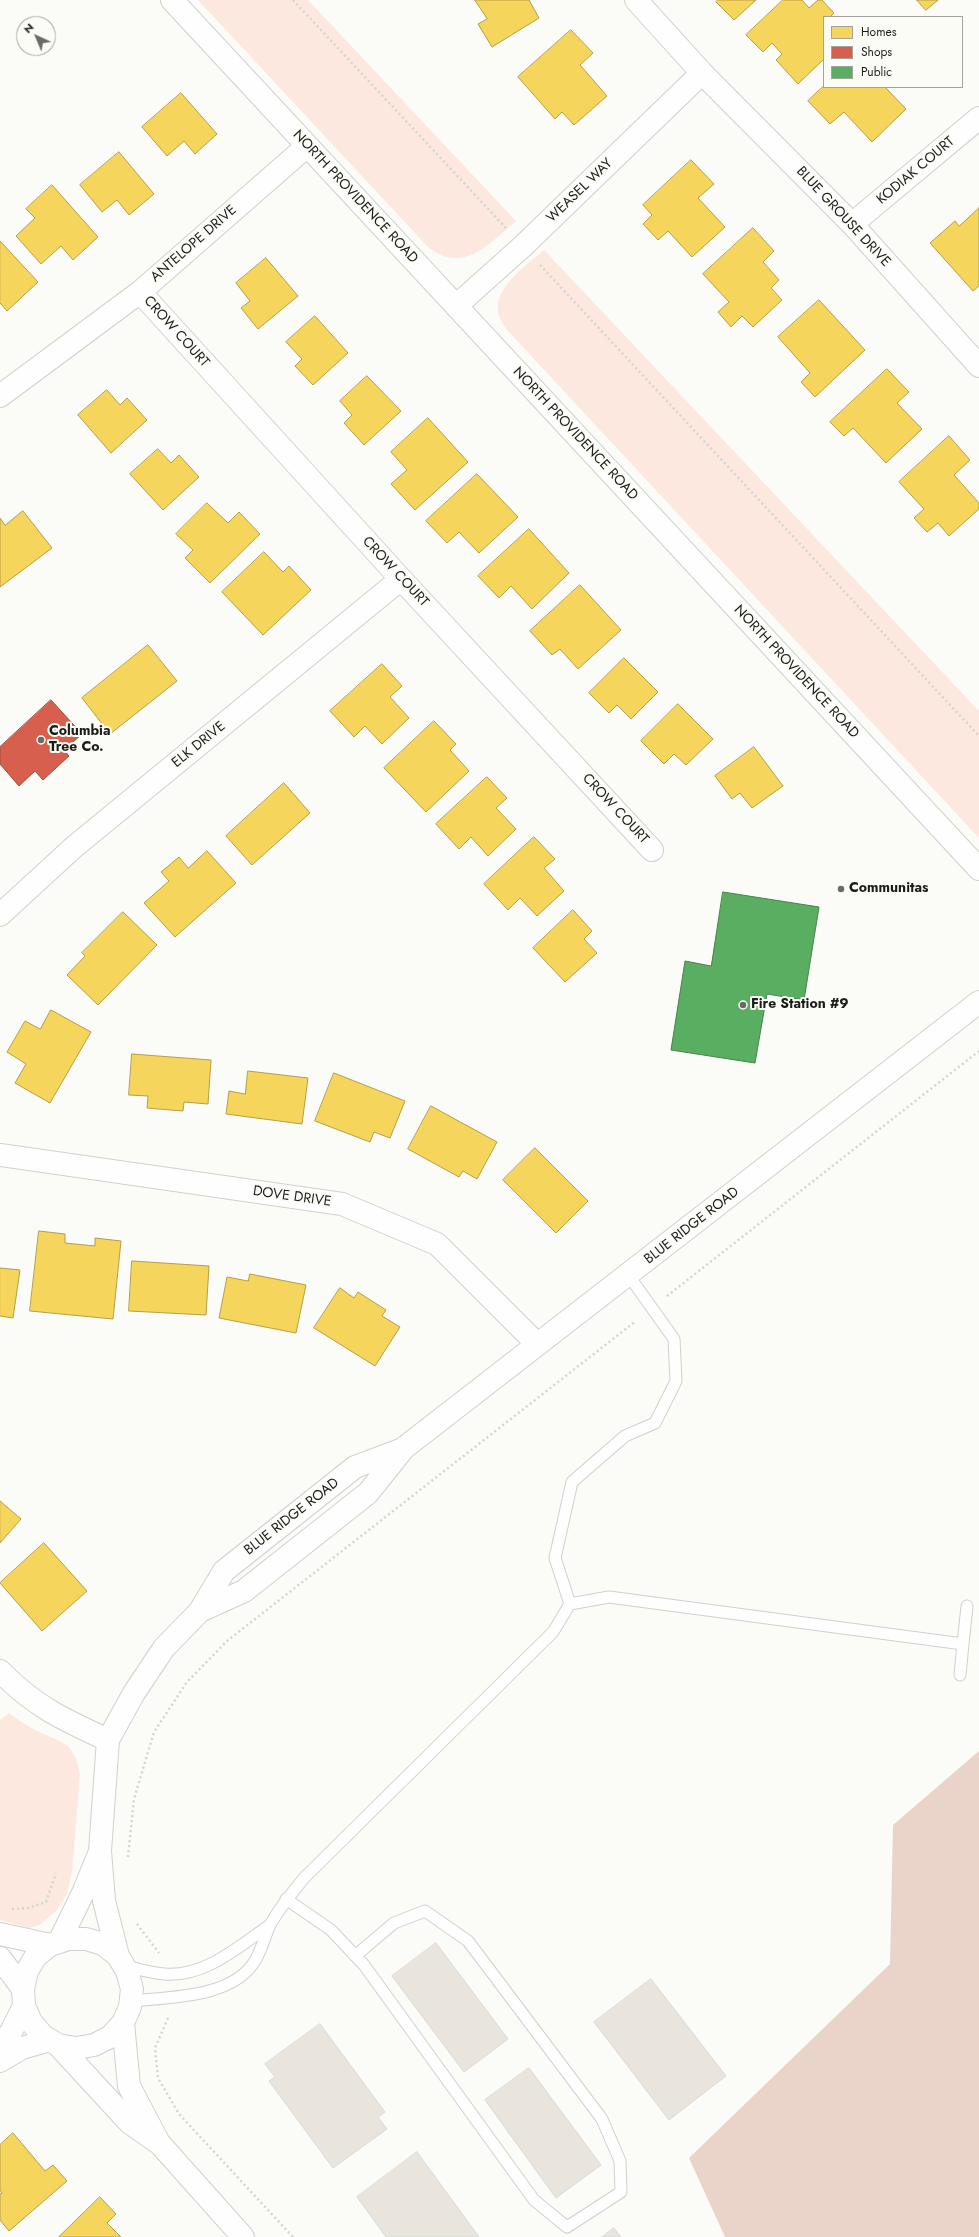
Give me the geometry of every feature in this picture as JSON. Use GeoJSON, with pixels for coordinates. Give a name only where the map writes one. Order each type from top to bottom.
{"type":"FeatureCollection","features":[{"type":"Feature","properties":{"kind":"street","name":"NORTH PROVIDENCE ROAD"},"geometry":{"type":"LineString","coordinates":[[172,0],[979,869]]}},
{"type":"Feature","properties":{"kind":"street","name":"BLUE GROUSE DRIVE"},"geometry":{"type":"LineString","coordinates":[[636,0],[702,73],[852,224],[979,366]]}},
{"type":"Feature","properties":{"kind":"street","name":"WEASEL WAY"},"geometry":{"type":"LineString","coordinates":[[456,306],[523,246],[702,73]]}},
{"type":"Feature","properties":{"kind":"street","name":"KODIAK COURT"},"geometry":{"type":"LineString","coordinates":[[852,224],[979,118]]}},
{"type":"Feature","properties":{"kind":"street","name":"ANTELOPE DRIVE"},"geometry":{"type":"LineString","coordinates":[[0,396],[140,292],[307,146]]}},
{"type":"Feature","properties":{"kind":"street","name":"CROW COURT"},"geometry":{"type":"LineString","coordinates":[[140,292],[401,579],[652,850]]}},
{"type":"Feature","properties":{"kind":"street","name":"ELK DRIVE"},"geometry":{"type":"LineString","coordinates":[[0,914],[74,847],[401,579]]}},
{"type":"Feature","properties":{"kind":"street","name":"BLUE RIDGE ROAD"},"geometry":{"type":"LineString","coordinates":[[121,1961],[104,1901],[100,1852],[108,1740],[134,1693],[164,1648],[200,1611],[244,1591],[368,1493],[404,1448],[537,1344],[629,1276],[979,1002]]}},
{"type":"Feature","properties":{"kind":"street","name":"DOVE DRIVE"},"geometry":{"type":"LineString","coordinates":[[0,1155],[342,1204],[437,1244],[537,1344]]}},
{"type":"Feature","properties":{"kind":"street"},"geometry":{"type":"LineString","coordinates":[[0,1671],[20,1692],[60,1718],[108,1740]]}},
{"type":"Feature","properties":{"kind":"street","name":"BLUE RIDGE ROAD"},"geometry":{"type":"LineString","coordinates":[[55,1944],[83,1894],[100,1852]]}},
{"type":"Feature","properties":{"kind":"street"},"geometry":{"type":"LineString","coordinates":[[0,1934],[55,1944]]}},
{"type":"Feature","properties":{"kind":"street"},"geometry":{"type":"LineString","coordinates":[[0,1958],[23,1998],[31,2022],[43,2036],[54,2042],[76,2048],[94,2045],[110,2037],[123,2023],[131,2001],[132,1989],[121,1961],[103,1944],[86,1939],[68,1939],[55,1944],[36,1956],[27,1971],[23,1998],[11,2032],[0,2046]]}},
{"type":"Feature","properties":{"kind":"street"},"geometry":{"type":"LineString","coordinates":[[123,2023],[129,2086],[160,2144]]}},
{"type":"Feature","properties":{"kind":"street"},"geometry":{"type":"LineString","coordinates":[[0,2062],[22,2048],[54,2042]]}},
{"type":"Feature","properties":{"kind":"street"},"geometry":{"type":"LineString","coordinates":[[54,2042],[130,2123],[160,2144],[244,2237]]}},
{"type":"Feature","properties":{"kind":"lane"},"geometry":{"type":"LineString","coordinates":[[570,1604],[555,1558],[572,1482],[625,1436],[655,1423],[676,1381],[674,1339],[629,1276]]}},
{"type":"Feature","properties":{"kind":"lane"},"geometry":{"type":"LineString","coordinates":[[131,2001],[210,1991],[236,1980],[256,1960],[270,1925],[286,1899],[304,1878],[553,1632],[570,1604],[609,1597],[964,1644]]}},
{"type":"Feature","properties":{"kind":"lane"},"geometry":{"type":"LineString","coordinates":[[960,1675],[967,1606]]}},
{"type":"Feature","properties":{"kind":"lane"},"geometry":{"type":"LineString","coordinates":[[286,1899],[331,1930],[368,1971],[534,2200],[567,2227],[621,2192],[620,2161],[602,2119],[468,1941],[425,1911],[394,1923],[355,1956]]}},
{"type":"Feature","properties":{"kind":"lane"},"geometry":{"type":"LineString","coordinates":[[121,1961],[169,1974],[197,1970],[219,1959],[270,1925]]}},
{"type":"Feature","properties":{"kind":"path"},"geometry":{"type":"LineString","coordinates":[[293,0],[501,223]]}},
{"type":"Feature","properties":{"kind":"path"},"geometry":{"type":"LineString","coordinates":[[535,260],[979,736]]}},
{"type":"Feature","properties":{"kind":"path"},"geometry":{"type":"LineString","coordinates":[[127,1861],[134,1799],[154,1732],[187,1682],[227,1641],[979,1051]]}},
{"type":"Feature","properties":{"kind":"path"},"geometry":{"type":"LineString","coordinates":[[7,1910],[28,1908],[46,1902],[56,1873]]}},
{"type":"Feature","properties":{"kind":"path"},"geometry":{"type":"LineString","coordinates":[[136,1921],[152,1945],[169,1964],[169,1974]]}},
{"type":"Feature","properties":{"kind":"path"},"geometry":{"type":"LineString","coordinates":[[170,1997],[171,2011],[155,2048],[158,2078],[179,2114],[293,2237]]}},
{"type":"Feature","properties":{"kind":"shaded area"},"geometry":{"type":"Polygon","coordinates":[[[198,0],[308,0],[516,221],[486,247],[464,257],[453,258],[441,255],[428,247],[198,0]]]}},
{"type":"Feature","properties":{"kind":"shaded area"},"geometry":{"type":"Polygon","coordinates":[[[544,250],[979,711],[979,838],[508,331],[498,312],[498,303],[501,294],[521,269],[544,250]]]}},
{"type":"Feature","properties":{"kind":"shaded area"},"geometry":{"type":"Polygon","coordinates":[[[9,1713],[29,1726],[58,1740],[69,1748],[77,1762],[80,1774],[72,1872],[67,1894],[57,1910],[41,1924],[29,1928],[0,1920],[0,1720],[9,1713]]]}},
{"type":"Feature","properties":{"kind":"shaded area"},"geometry":{"type":"Polygon","coordinates":[[[979,1751],[979,2237],[725,2237],[689,2158],[890,1964],[893,1825],[979,1751]]]}},
{"type":"Feature","properties":{"kind":"building: Homes"},"geometry":{"type":"Polygon","coordinates":[[[475,0],[529,0],[539,18],[492,47],[478,24],[487,19],[475,0]]]}},
{"type":"Feature","properties":{"kind":"building: Homes"},"geometry":{"type":"Polygon","coordinates":[[[718,0],[756,0],[734,20],[716,2],[718,0]]]}},
{"type":"Feature","properties":{"kind":"building: Homes"},"geometry":{"type":"Polygon","coordinates":[[[783,0],[802,0],[809,8],[818,0],[822,0],[834,13],[831,16],[823,16],[823,60],[798,84],[776,60],[782,54],[772,43],[763,52],[746,35],[783,0]]]}},
{"type":"Feature","properties":{"kind":"building: Homes"},"geometry":{"type":"Polygon","coordinates":[[[917,0],[938,0],[926,10],[917,0]]]}},
{"type":"Feature","properties":{"kind":"building: Homes"},"geometry":{"type":"Polygon","coordinates":[[[571,30],[593,53],[580,65],[607,96],[574,125],[562,112],[555,119],[518,77],[571,30]]]}},
{"type":"Feature","properties":{"kind":"building: Homes"},"geometry":{"type":"Polygon","coordinates":[[[823,87],[886,88],[906,109],[872,142],[844,112],[830,124],[808,101],[823,87]]]}},
{"type":"Feature","properties":{"kind":"building: Homes"},"geometry":{"type":"Polygon","coordinates":[[[181,93],[217,134],[195,154],[184,141],[167,156],[142,127],[181,93]]]}},
{"type":"Feature","properties":{"kind":"building: Homes"},"geometry":{"type":"Polygon","coordinates":[[[119,152],[154,194],[129,215],[117,200],[102,212],[80,185],[119,152]]]}},
{"type":"Feature","properties":{"kind":"building: Homes"},"geometry":{"type":"Polygon","coordinates":[[[691,160],[714,184],[698,198],[725,227],[692,257],[668,231],[658,240],[643,224],[652,215],[643,205],[691,160]]]}},
{"type":"Feature","properties":{"kind":"building: Homes"},"geometry":{"type":"Polygon","coordinates":[[[52,185],[98,237],[73,260],[61,246],[41,264],[16,236],[35,218],[26,209],[52,185]]]}},
{"type":"Feature","properties":{"kind":"building: Homes"},"geometry":{"type":"Polygon","coordinates":[[[979,208],[979,286],[973,291],[930,243],[955,221],[959,226],[979,208]]]}},
{"type":"Feature","properties":{"kind":"building: Homes"},"geometry":{"type":"Polygon","coordinates":[[[753,228],[774,251],[763,262],[779,280],[771,288],[782,300],[753,327],[742,316],[731,327],[718,312],[729,302],[703,274],[753,228]]]}},
{"type":"Feature","properties":{"kind":"building: Homes"},"geometry":{"type":"Polygon","coordinates":[[[0,241],[38,282],[7,311],[0,303],[0,241]]]}},
{"type":"Feature","properties":{"kind":"building: Homes"},"geometry":{"type":"Polygon","coordinates":[[[266,258],[298,296],[258,329],[241,308],[250,301],[236,283],[266,258]]]}},
{"type":"Feature","properties":{"kind":"building: Homes"},"geometry":{"type":"Polygon","coordinates":[[[819,300],[865,350],[815,397],[801,382],[810,373],[778,337],[819,300]]]}},
{"type":"Feature","properties":{"kind":"building: Homes"},"geometry":{"type":"Polygon","coordinates":[[[315,316],[348,353],[313,385],[295,366],[302,359],[286,342],[315,316]]]}},
{"type":"Feature","properties":{"kind":"building: Homes"},"geometry":{"type":"Polygon","coordinates":[[[887,369],[909,392],[897,403],[922,429],[886,463],[853,428],[844,436],[830,422],[887,369]]]}},
{"type":"Feature","properties":{"kind":"building: Homes"},"geometry":{"type":"Polygon","coordinates":[[[367,376],[401,411],[364,445],[344,423],[352,415],[340,401],[367,376]]]}},
{"type":"Feature","properties":{"kind":"building: Homes"},"geometry":{"type":"Polygon","coordinates":[[[107,390],[120,405],[127,398],[147,420],[111,453],[78,415],[107,390]]]}},
{"type":"Feature","properties":{"kind":"building: Homes"},"geometry":{"type":"Polygon","coordinates":[[[428,418],[468,462],[415,510],[391,484],[407,470],[391,452],[428,418]]]}},
{"type":"Feature","properties":{"kind":"building: Homes"},"geometry":{"type":"Polygon","coordinates":[[[949,436],[970,460],[954,475],[979,503],[979,509],[949,536],[938,523],[927,532],[914,518],[924,509],[899,482],[949,436]]]}},
{"type":"Feature","properties":{"kind":"building: Homes"},"geometry":{"type":"Polygon","coordinates":[[[158,449],[171,463],[179,455],[199,477],[163,510],[130,474],[158,449]]]}},
{"type":"Feature","properties":{"kind":"building: Homes"},"geometry":{"type":"Polygon","coordinates":[[[477,474],[518,517],[479,553],[459,532],[447,543],[426,521],[477,474]]]}},
{"type":"Feature","properties":{"kind":"building: Homes"},"geometry":{"type":"Polygon","coordinates":[[[207,503],[228,523],[239,512],[260,534],[210,583],[185,558],[193,550],[176,534],[207,503]]]}},
{"type":"Feature","properties":{"kind":"building: Homes"},"geometry":{"type":"Polygon","coordinates":[[[23,511],[52,548],[0,587],[0,518],[5,525],[23,511]]]}},
{"type":"Feature","properties":{"kind":"building: Homes"},"geometry":{"type":"Polygon","coordinates":[[[529,529],[569,573],[532,609],[511,586],[499,598],[478,576],[529,529]]]}},
{"type":"Feature","properties":{"kind":"building: Homes"},"geometry":{"type":"Polygon","coordinates":[[[264,552],[283,572],[289,566],[311,590],[263,635],[222,592],[264,552]]]}},
{"type":"Feature","properties":{"kind":"building: Homes"},"geometry":{"type":"Polygon","coordinates":[[[580,585],[621,630],[578,669],[560,649],[552,655],[530,631],[580,585]]]}},
{"type":"Feature","properties":{"kind":"building: Homes"},"geometry":{"type":"Polygon","coordinates":[[[148,645],[177,681],[110,734],[82,698],[148,645]]]}},
{"type":"Feature","properties":{"kind":"building: Homes"},"geometry":{"type":"Polygon","coordinates":[[[624,658],[658,692],[631,719],[617,705],[609,713],[589,693],[624,658]]]}},
{"type":"Feature","properties":{"kind":"building: Homes"},"geometry":{"type":"Polygon","coordinates":[[[382,664],[402,686],[390,697],[409,718],[382,744],[365,726],[354,737],[330,711],[382,664]]]}},
{"type":"Feature","properties":{"kind":"building: Homes"},"geometry":{"type":"Polygon","coordinates":[[[678,704],[713,739],[686,765],[674,754],[664,764],[641,741],[678,704]]]}},
{"type":"Feature","properties":{"kind":"building: Homes"},"geometry":{"type":"Polygon","coordinates":[[[434,721],[456,744],[450,750],[469,771],[426,812],[384,768],[434,721]]]}},
{"type":"Feature","properties":{"kind":"building: Homes"},"geometry":{"type":"Polygon","coordinates":[[[754,747],[783,786],[752,808],[740,793],[732,799],[715,776],[754,747]]]}},
{"type":"Feature","properties":{"kind":"building: Homes"},"geometry":{"type":"Polygon","coordinates":[[[487,777],[507,798],[496,808],[516,829],[488,856],[471,837],[459,849],[436,824],[487,777]]]}},
{"type":"Feature","properties":{"kind":"building: Homes"},"geometry":{"type":"Polygon","coordinates":[[[284,783],[310,813],[252,865],[226,836],[284,783]]]}},
{"type":"Feature","properties":{"kind":"building: Homes"},"geometry":{"type":"Polygon","coordinates":[[[534,837],[555,859],[544,868],[564,891],[537,916],[520,898],[508,910],[484,884],[534,837]]]}},
{"type":"Feature","properties":{"kind":"building: Homes"},"geometry":{"type":"Polygon","coordinates":[[[207,851],[236,883],[175,937],[144,903],[169,881],[161,872],[179,857],[188,868],[207,851]]]}},
{"type":"Feature","properties":{"kind":"building: Homes"},"geometry":{"type":"Polygon","coordinates":[[[573,910],[592,931],[584,939],[597,953],[565,982],[533,948],[573,910]]]}},
{"type":"Feature","properties":{"kind":"building: Homes"},"geometry":{"type":"Polygon","coordinates":[[[123,912],[157,945],[98,1005],[67,975],[85,956],[82,953],[123,912]]]}},
{"type":"Feature","properties":{"kind":"building: Homes"},"geometry":{"type":"Polygon","coordinates":[[[51,1010],[91,1032],[50,1103],[15,1083],[26,1064],[7,1052],[25,1021],[40,1029],[51,1010]]]}},
{"type":"Feature","properties":{"kind":"building: Homes"},"geometry":{"type":"Polygon","coordinates":[[[132,1054],[211,1060],[208,1104],[184,1102],[183,1111],[147,1108],[148,1096],[129,1095],[132,1054]]]}},
{"type":"Feature","properties":{"kind":"building: Homes"},"geometry":{"type":"Polygon","coordinates":[[[248,1071],[308,1078],[302,1124],[226,1114],[229,1091],[245,1094],[248,1071]]]}},
{"type":"Feature","properties":{"kind":"building: Homes"},"geometry":{"type":"Polygon","coordinates":[[[334,1073],[405,1101],[390,1138],[374,1132],[370,1142],[315,1121],[334,1073]]]}},
{"type":"Feature","properties":{"kind":"building: Homes"},"geometry":{"type":"Polygon","coordinates":[[[431,1106],[497,1142],[477,1179],[463,1171],[459,1177],[408,1149],[431,1106]]]}},
{"type":"Feature","properties":{"kind":"building: Homes"},"geometry":{"type":"Polygon","coordinates":[[[535,1148],[588,1201],[556,1233],[503,1180],[535,1148]]]}},
{"type":"Feature","properties":{"kind":"building: Homes"},"geometry":{"type":"Polygon","coordinates":[[[39,1231],[65,1234],[65,1243],[95,1246],[95,1238],[121,1241],[113,1319],[30,1311],[39,1231]]]}},
{"type":"Feature","properties":{"kind":"building: Homes"},"geometry":{"type":"Polygon","coordinates":[[[132,1261],[209,1266],[206,1315],[129,1311],[132,1261]]]}},
{"type":"Feature","properties":{"kind":"building: Homes"},"geometry":{"type":"Polygon","coordinates":[[[0,1268],[20,1270],[13,1318],[0,1316],[0,1268]]]}},
{"type":"Feature","properties":{"kind":"building: Homes"},"geometry":{"type":"Polygon","coordinates":[[[250,1274],[306,1285],[296,1333],[219,1318],[227,1277],[248,1281],[250,1274]]]}},
{"type":"Feature","properties":{"kind":"building: Homes"},"geometry":{"type":"Polygon","coordinates":[[[340,1288],[354,1298],[358,1292],[386,1310],[382,1316],[400,1327],[375,1366],[314,1328],[340,1288]]]}},
{"type":"Feature","properties":{"kind":"building: Homes"},"geometry":{"type":"Polygon","coordinates":[[[0,1501],[21,1519],[0,1543],[0,1501]]]}},
{"type":"Feature","properties":{"kind":"building: Homes"},"geometry":{"type":"Polygon","coordinates":[[[44,1543],[87,1591],[42,1631],[0,1583],[44,1543]]]}},
{"type":"Feature","properties":{"kind":"building: Homes"},"geometry":{"type":"Polygon","coordinates":[[[13,2133],[45,2171],[53,2165],[67,2181],[9,2231],[0,2220],[0,2194],[2,2193],[0,2190],[0,2145],[13,2133]]]}},
{"type":"Feature","properties":{"kind":"building: Homes"},"geometry":{"type":"Polygon","coordinates":[[[100,2197],[116,2214],[107,2223],[121,2237],[59,2237],[100,2197]]]}},
{"type":"Feature","properties":{"kind":"building: Shops","name":"Columbia Tree Co."},"geometry":{"type":"Polygon","coordinates":[[[51,700],[82,734],[64,750],[69,756],[43,780],[35,771],[19,786],[0,764],[0,747],[51,700]]]}},
{"type":"Feature","properties":{"kind":"building: Public"},"geometry":{"type":"Polygon","coordinates":[[[723,892],[819,907],[804,1000],[767,994],[755,1063],[671,1050],[685,961],[711,966],[723,892]]]}},
{"type":"Feature","properties":{"kind":"building: Other"},"geometry":{"type":"Polygon","coordinates":[[[436,1943],[508,2039],[464,2072],[392,1976],[436,1943]]]}},
{"type":"Feature","properties":{"kind":"building: Other"},"geometry":{"type":"Polygon","coordinates":[[[651,1979],[726,2076],[669,2120],[594,2022],[651,1979]]]}},
{"type":"Feature","properties":{"kind":"building: Other"},"geometry":{"type":"Polygon","coordinates":[[[320,2024],[385,2112],[378,2117],[387,2129],[333,2168],[269,2081],[275,2077],[265,2064],[320,2024]]]}},
{"type":"Feature","properties":{"kind":"building: Other"},"geometry":{"type":"Polygon","coordinates":[[[529,2068],[601,2165],[556,2198],[485,2100],[529,2068]]]}},
{"type":"Feature","properties":{"kind":"building: Other"},"geometry":{"type":"Polygon","coordinates":[[[417,2152],[479,2237],[386,2237],[357,2197],[417,2152]]]}},
{"type":"Feature","properties":{"kind":"building: Other"},"geometry":{"type":"Polygon","coordinates":[[[614,2228],[621,2237],[602,2237],[614,2228]]]}},
{"type":"Feature","properties":{"kind":"place","name":"Columbia Tree Co."},"geometry":{"type":"Point","coordinates":[41,740]}},
{"type":"Feature","properties":{"kind":"place","name":"Communitas"},"geometry":{"type":"Point","coordinates":[841,889]}},
{"type":"Feature","properties":{"kind":"place","name":"Fire Station #9"},"geometry":{"type":"Point","coordinates":[743,1005]}}]}
